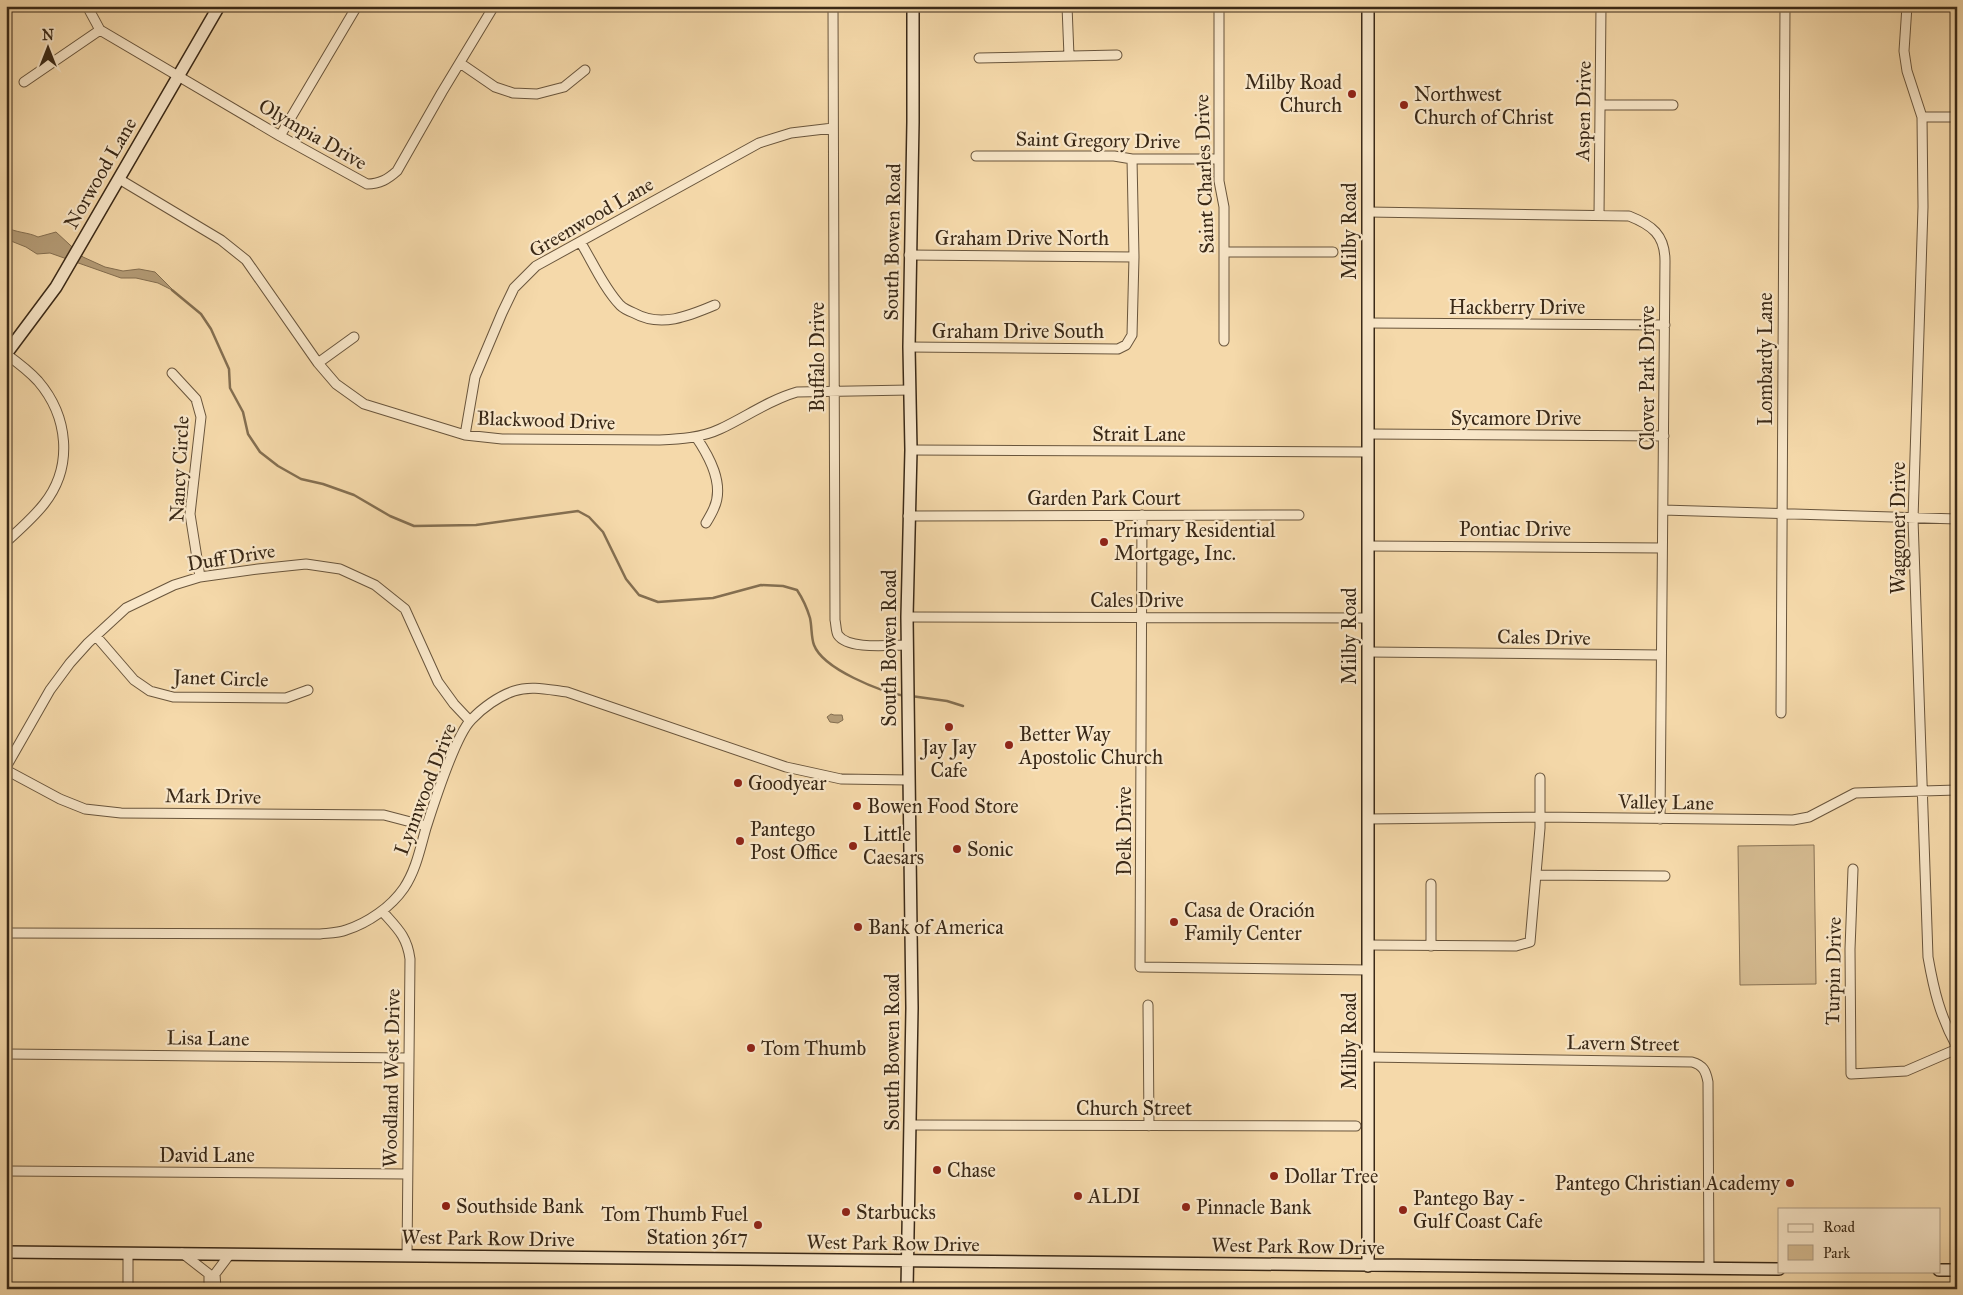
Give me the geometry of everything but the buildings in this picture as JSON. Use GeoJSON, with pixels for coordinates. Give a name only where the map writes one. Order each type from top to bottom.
{"type":"FeatureCollection","features":[{"type":"Feature","properties":{"kind":"main road","name":"Norwood Lane"},"geometry":{"type":"LineString","coordinates":[[6,354],[66,271],[219,6]]}},
{"type":"Feature","properties":{"kind":"main road","name":"South Bowen Road"},"geometry":{"type":"LineString","coordinates":[[907,1289],[912,1008],[907,617],[911,450],[909,348],[913,6]]}},
{"type":"Feature","properties":{"kind":"main road","name":"Milby Road"},"geometry":{"type":"LineString","coordinates":[[1368,6],[1368,1266]]}},
{"type":"Feature","properties":{"kind":"main road","name":"West Park Row Drive"},"geometry":{"type":"LineString","coordinates":[[6,1252],[1778,1269]]}},
{"type":"Feature","properties":{"kind":"main road"},"geometry":{"type":"LineString","coordinates":[[1940,1270],[1957,1270]]}},
{"type":"Feature","properties":{"kind":"street"},"geometry":{"type":"LineString","coordinates":[[24,82],[100,30],[87,6]]}},
{"type":"Feature","properties":{"kind":"street"},"geometry":{"type":"LineString","coordinates":[[280,136],[356,6]]}},
{"type":"Feature","properties":{"kind":"street","name":"Olympia Drive"},"geometry":{"type":"LineString","coordinates":[[100,30],[358,180],[367,184],[376,184],[389,179],[398,170],[494,6]]}},
{"type":"Feature","properties":{"kind":"street","name":"Buffalo Drive"},"geometry":{"type":"LineString","coordinates":[[833,6],[836,620],[838,635],[847,643],[856,645],[907,645]]}},
{"type":"Feature","properties":{"kind":"street"},"geometry":{"type":"LineString","coordinates":[[1067,6],[1069,56]]}},
{"type":"Feature","properties":{"kind":"street","name":"Saint Charles Drive"},"geometry":{"type":"LineString","coordinates":[[1220,6],[1219,181],[1224,207],[1224,341]]}},
{"type":"Feature","properties":{"kind":"street","name":"Aspen Drive"},"geometry":{"type":"LineString","coordinates":[[1599,216],[1601,6]]}},
{"type":"Feature","properties":{"kind":"street","name":"Lombardy Lane"},"geometry":{"type":"LineString","coordinates":[[1781,712],[1785,6]]}},
{"type":"Feature","properties":{"kind":"street","name":"Waggoner Drive"},"geometry":{"type":"LineString","coordinates":[[1908,6],[1904,51],[1907,71],[1922,117],[1923,207],[1913,519],[1928,957],[1944,1024],[1957,1048]]}},
{"type":"Feature","properties":{"kind":"street"},"geometry":{"type":"LineString","coordinates":[[979,58],[1118,56]]}},
{"type":"Feature","properties":{"kind":"street"},"geometry":{"type":"LineString","coordinates":[[460,63],[495,87],[513,93],[537,94],[564,87],[585,70]]}},
{"type":"Feature","properties":{"kind":"street"},"geometry":{"type":"LineString","coordinates":[[1600,105],[1673,105]]}},
{"type":"Feature","properties":{"kind":"street"},"geometry":{"type":"LineString","coordinates":[[1922,117],[1957,117]]}},
{"type":"Feature","properties":{"kind":"street","name":"Greenwood Lane"},"geometry":{"type":"LineString","coordinates":[[465,435],[475,378],[514,288],[536,266],[581,243],[759,143],[791,133],[834,128]]}},
{"type":"Feature","properties":{"kind":"street","name":"Saint Gregory Drive"},"geometry":{"type":"LineString","coordinates":[[976,156],[1114,156],[1132,159],[1219,158]]}},
{"type":"Feature","properties":{"kind":"street"},"geometry":{"type":"LineString","coordinates":[[1132,159],[1134,257]]}},
{"type":"Feature","properties":{"kind":"street","name":"Blackwood Drive"},"geometry":{"type":"LineString","coordinates":[[120,179],[221,240],[246,260],[318,363],[336,384],[364,404],[465,435],[502,439],[659,440],[696,437],[719,430],[780,397],[797,392],[910,390]]}},
{"type":"Feature","properties":{"kind":"street","name":"Clover Park Drive"},"geometry":{"type":"LineString","coordinates":[[1368,212],[1628,216],[1642,222],[1660,236],[1665,248],[1660,819]]}},
{"type":"Feature","properties":{"kind":"street"},"geometry":{"type":"LineString","coordinates":[[581,243],[610,292],[622,307],[643,318],[666,321],[688,317],[716,305]]}},
{"type":"Feature","properties":{"kind":"street"},"geometry":{"type":"LineString","coordinates":[[1224,252],[1333,252]]}},
{"type":"Feature","properties":{"kind":"street","name":"Graham Drive North"},"geometry":{"type":"LineString","coordinates":[[910,255],[1134,257]]}},
{"type":"Feature","properties":{"kind":"street","name":"Graham Drive South"},"geometry":{"type":"LineString","coordinates":[[909,348],[1118,349],[1126,345],[1132,335],[1134,257]]}},
{"type":"Feature","properties":{"kind":"street","name":"Hackberry Drive"},"geometry":{"type":"LineString","coordinates":[[1368,323],[1664,325]]}},
{"type":"Feature","properties":{"kind":"street"},"geometry":{"type":"LineString","coordinates":[[318,363],[354,337]]}},
{"type":"Feature","properties":{"kind":"street"},"geometry":{"type":"LineString","coordinates":[[6,354],[38,380],[54,402],[64,437],[65,453],[58,479],[44,503],[6,542]]}},
{"type":"Feature","properties":{"kind":"street","name":"Nancy Circle"},"geometry":{"type":"LineString","coordinates":[[172,373],[196,399],[201,417],[190,514],[200,577]]}},
{"type":"Feature","properties":{"kind":"street","name":"Sycamore Drive"},"geometry":{"type":"LineString","coordinates":[[1368,434],[1664,436]]}},
{"type":"Feature","properties":{"kind":"street"},"geometry":{"type":"LineString","coordinates":[[696,437],[707,454],[717,481],[716,501],[706,522]]}},
{"type":"Feature","properties":{"kind":"street","name":"Strait Lane"},"geometry":{"type":"LineString","coordinates":[[911,450],[1368,452]]}},
{"type":"Feature","properties":{"kind":"street"},"geometry":{"type":"LineString","coordinates":[[1663,510],[1957,519]]}},
{"type":"Feature","properties":{"kind":"street","name":"Garden Park Court"},"geometry":{"type":"LineString","coordinates":[[908,516],[1299,515]]}},
{"type":"Feature","properties":{"kind":"street","name":"Delk Drive"},"geometry":{"type":"LineString","coordinates":[[1142,516],[1140,967],[1368,970]]}},
{"type":"Feature","properties":{"kind":"street","name":"Pontiac Drive"},"geometry":{"type":"LineString","coordinates":[[1368,546],[1662,548]]}},
{"type":"Feature","properties":{"kind":"street","name":"Duff Drive"},"geometry":{"type":"LineString","coordinates":[[6,769],[50,690],[70,663],[126,608],[174,585],[200,577],[306,564],[340,569],[375,585],[405,609],[438,682],[454,704],[470,721]]}},
{"type":"Feature","properties":{"kind":"street","name":"Cales Drive"},"geometry":{"type":"LineString","coordinates":[[907,617],[1368,618]]}},
{"type":"Feature","properties":{"kind":"street","name":"Janet Circle"},"geometry":{"type":"LineString","coordinates":[[96,636],[134,680],[150,691],[173,697],[286,698],[308,690]]}},
{"type":"Feature","properties":{"kind":"street","name":"Cales Drive"},"geometry":{"type":"LineString","coordinates":[[1368,652],[1661,655]]}},
{"type":"Feature","properties":{"kind":"street","name":"Lynnwood Drive"},"geometry":{"type":"LineString","coordinates":[[6,933],[320,934],[346,931],[382,911],[399,894],[413,873],[426,826],[453,755],[470,721],[491,703],[515,690],[535,688],[565,692],[786,767],[841,779],[909,780]]}},
{"type":"Feature","properties":{"kind":"street","name":"Mark Drive"},"geometry":{"type":"LineString","coordinates":[[6,769],[60,799],[85,809],[121,813],[384,815],[426,826]]}},
{"type":"Feature","properties":{"kind":"street"},"geometry":{"type":"LineString","coordinates":[[1368,945],[1502,947],[1527,944],[1531,938],[1536,875],[1540,817],[1540,778]]}},
{"type":"Feature","properties":{"kind":"street","name":"Valley Lane"},"geometry":{"type":"LineString","coordinates":[[1368,819],[1540,817],[1793,820],[1809,817],[1855,793],[1957,790]]}},
{"type":"Feature","properties":{"kind":"street","name":"Turpin Drive"},"geometry":{"type":"LineString","coordinates":[[1853,869],[1850,949],[1851,1074],[1906,1071],[1957,1048]]}},
{"type":"Feature","properties":{"kind":"street"},"geometry":{"type":"LineString","coordinates":[[1536,875],[1665,876]]}},
{"type":"Feature","properties":{"kind":"street"},"geometry":{"type":"LineString","coordinates":[[1431,884],[1431,946]]}},
{"type":"Feature","properties":{"kind":"street","name":"Woodland West Drive"},"geometry":{"type":"LineString","coordinates":[[382,911],[404,936],[408,945],[410,972],[407,1256]]}},
{"type":"Feature","properties":{"kind":"street"},"geometry":{"type":"LineString","coordinates":[[1148,1005],[1149,1126]]}},
{"type":"Feature","properties":{"kind":"street","name":"Lisa Lane"},"geometry":{"type":"LineString","coordinates":[[6,1054],[409,1058]]}},
{"type":"Feature","properties":{"kind":"street","name":"Lavern Street"},"geometry":{"type":"LineString","coordinates":[[1368,1057],[1692,1062],[1701,1064],[1706,1072],[1708,1082],[1709,1268]]}},
{"type":"Feature","properties":{"kind":"street","name":"Church Street"},"geometry":{"type":"LineString","coordinates":[[911,1125],[1356,1126]]}},
{"type":"Feature","properties":{"kind":"street","name":"David Lane"},"geometry":{"type":"LineString","coordinates":[[6,1172],[407,1174]]}},
{"type":"Feature","properties":{"kind":"street"},"geometry":{"type":"LineString","coordinates":[[128,1253],[128,1289]]}},
{"type":"Feature","properties":{"kind":"street"},"geometry":{"type":"LineString","coordinates":[[182,1253],[212,1274],[216,1289]]}},
{"type":"Feature","properties":{"kind":"street"},"geometry":{"type":"LineString","coordinates":[[209,1289],[212,1274],[230,1254]]}},
{"type":"Feature","properties":{"kind":"green space"},"geometry":{"type":"Polygon","coordinates":[[[1814,845],[1816,984],[1740,985],[1738,846],[1814,845]]]}},
{"type":"Feature","properties":{"kind":"shaded area"},"geometry":{"type":"Polygon","coordinates":[[[6,227],[38,237],[56,232],[83,257],[105,267],[123,271],[139,269],[155,272],[174,291],[158,283],[136,278],[121,278],[50,253],[37,254],[26,247],[6,239],[6,227]]]}},
{"type":"Feature","properties":{"kind":"shaded area"},"geometry":{"type":"Polygon","coordinates":[[[831,714],[842,715],[843,720],[838,723],[830,722],[827,717],[831,714]]]}},
{"type":"Feature","properties":{"kind":"waterway"},"geometry":{"type":"LineString","coordinates":[[172,290],[201,314],[211,329],[229,369],[230,388],[243,412],[248,434],[260,452],[278,466],[301,479],[323,484],[354,495],[390,516],[414,526],[476,525],[578,511],[589,517],[603,532],[626,579],[639,595],[658,602],[713,598],[761,585],[783,586],[797,590],[809,614],[814,645],[829,663],[854,678],[882,690],[905,696]]}},
{"type":"Feature","properties":{"kind":"waterway"},"geometry":{"type":"LineString","coordinates":[[911,696],[947,701],[963,706]]}},
{"type":"Feature","properties":{"kind":"place","name":"Milby Road Church"},"geometry":{"type":"Point","coordinates":[1352,94]}},
{"type":"Feature","properties":{"kind":"place","name":"Northwest Church of Christ"},"geometry":{"type":"Point","coordinates":[1404,105]}},
{"type":"Feature","properties":{"kind":"place","name":"Primary Residential Mortgage, Inc."},"geometry":{"type":"Point","coordinates":[1104,542]}},
{"type":"Feature","properties":{"kind":"place","name":"Jay Jay Cafe"},"geometry":{"type":"Point","coordinates":[949,727]}},
{"type":"Feature","properties":{"kind":"place","name":"Better Way Apostolic Church"},"geometry":{"type":"Point","coordinates":[1009,745]}},
{"type":"Feature","properties":{"kind":"place","name":"Goodyear"},"geometry":{"type":"Point","coordinates":[738,783]}},
{"type":"Feature","properties":{"kind":"place","name":"Bowen Food Store"},"geometry":{"type":"Point","coordinates":[857,806]}},
{"type":"Feature","properties":{"kind":"place","name":"Pantego Post Office"},"geometry":{"type":"Point","coordinates":[740,841]}},
{"type":"Feature","properties":{"kind":"place","name":"Little Caesars"},"geometry":{"type":"Point","coordinates":[853,846]}},
{"type":"Feature","properties":{"kind":"place","name":"Sonic"},"geometry":{"type":"Point","coordinates":[957,849]}},
{"type":"Feature","properties":{"kind":"place","name":"Casa de Oración Family Center"},"geometry":{"type":"Point","coordinates":[1174,922]}},
{"type":"Feature","properties":{"kind":"place","name":"Bank of America"},"geometry":{"type":"Point","coordinates":[858,927]}},
{"type":"Feature","properties":{"kind":"place","name":"Tom Thumb"},"geometry":{"type":"Point","coordinates":[751,1048]}},
{"type":"Feature","properties":{"kind":"place","name":"Chase"},"geometry":{"type":"Point","coordinates":[937,1170]}},
{"type":"Feature","properties":{"kind":"place","name":"Dollar Tree"},"geometry":{"type":"Point","coordinates":[1274,1176]}},
{"type":"Feature","properties":{"kind":"place","name":"Pantego Christian Academy"},"geometry":{"type":"Point","coordinates":[1790,1183]}},
{"type":"Feature","properties":{"kind":"place","name":"ALDI"},"geometry":{"type":"Point","coordinates":[1078,1196]}},
{"type":"Feature","properties":{"kind":"place","name":"Southside Bank"},"geometry":{"type":"Point","coordinates":[446,1206]}},
{"type":"Feature","properties":{"kind":"place","name":"Pinnacle Bank"},"geometry":{"type":"Point","coordinates":[1186,1207]}},
{"type":"Feature","properties":{"kind":"place","name":"Pantego Bay - Gulf Coast Cafe"},"geometry":{"type":"Point","coordinates":[1403,1210]}},
{"type":"Feature","properties":{"kind":"place","name":"Starbucks"},"geometry":{"type":"Point","coordinates":[846,1212]}},
{"type":"Feature","properties":{"kind":"place","name":"Tom Thumb Fuel Station 3617"},"geometry":{"type":"Point","coordinates":[758,1225]}}]}
